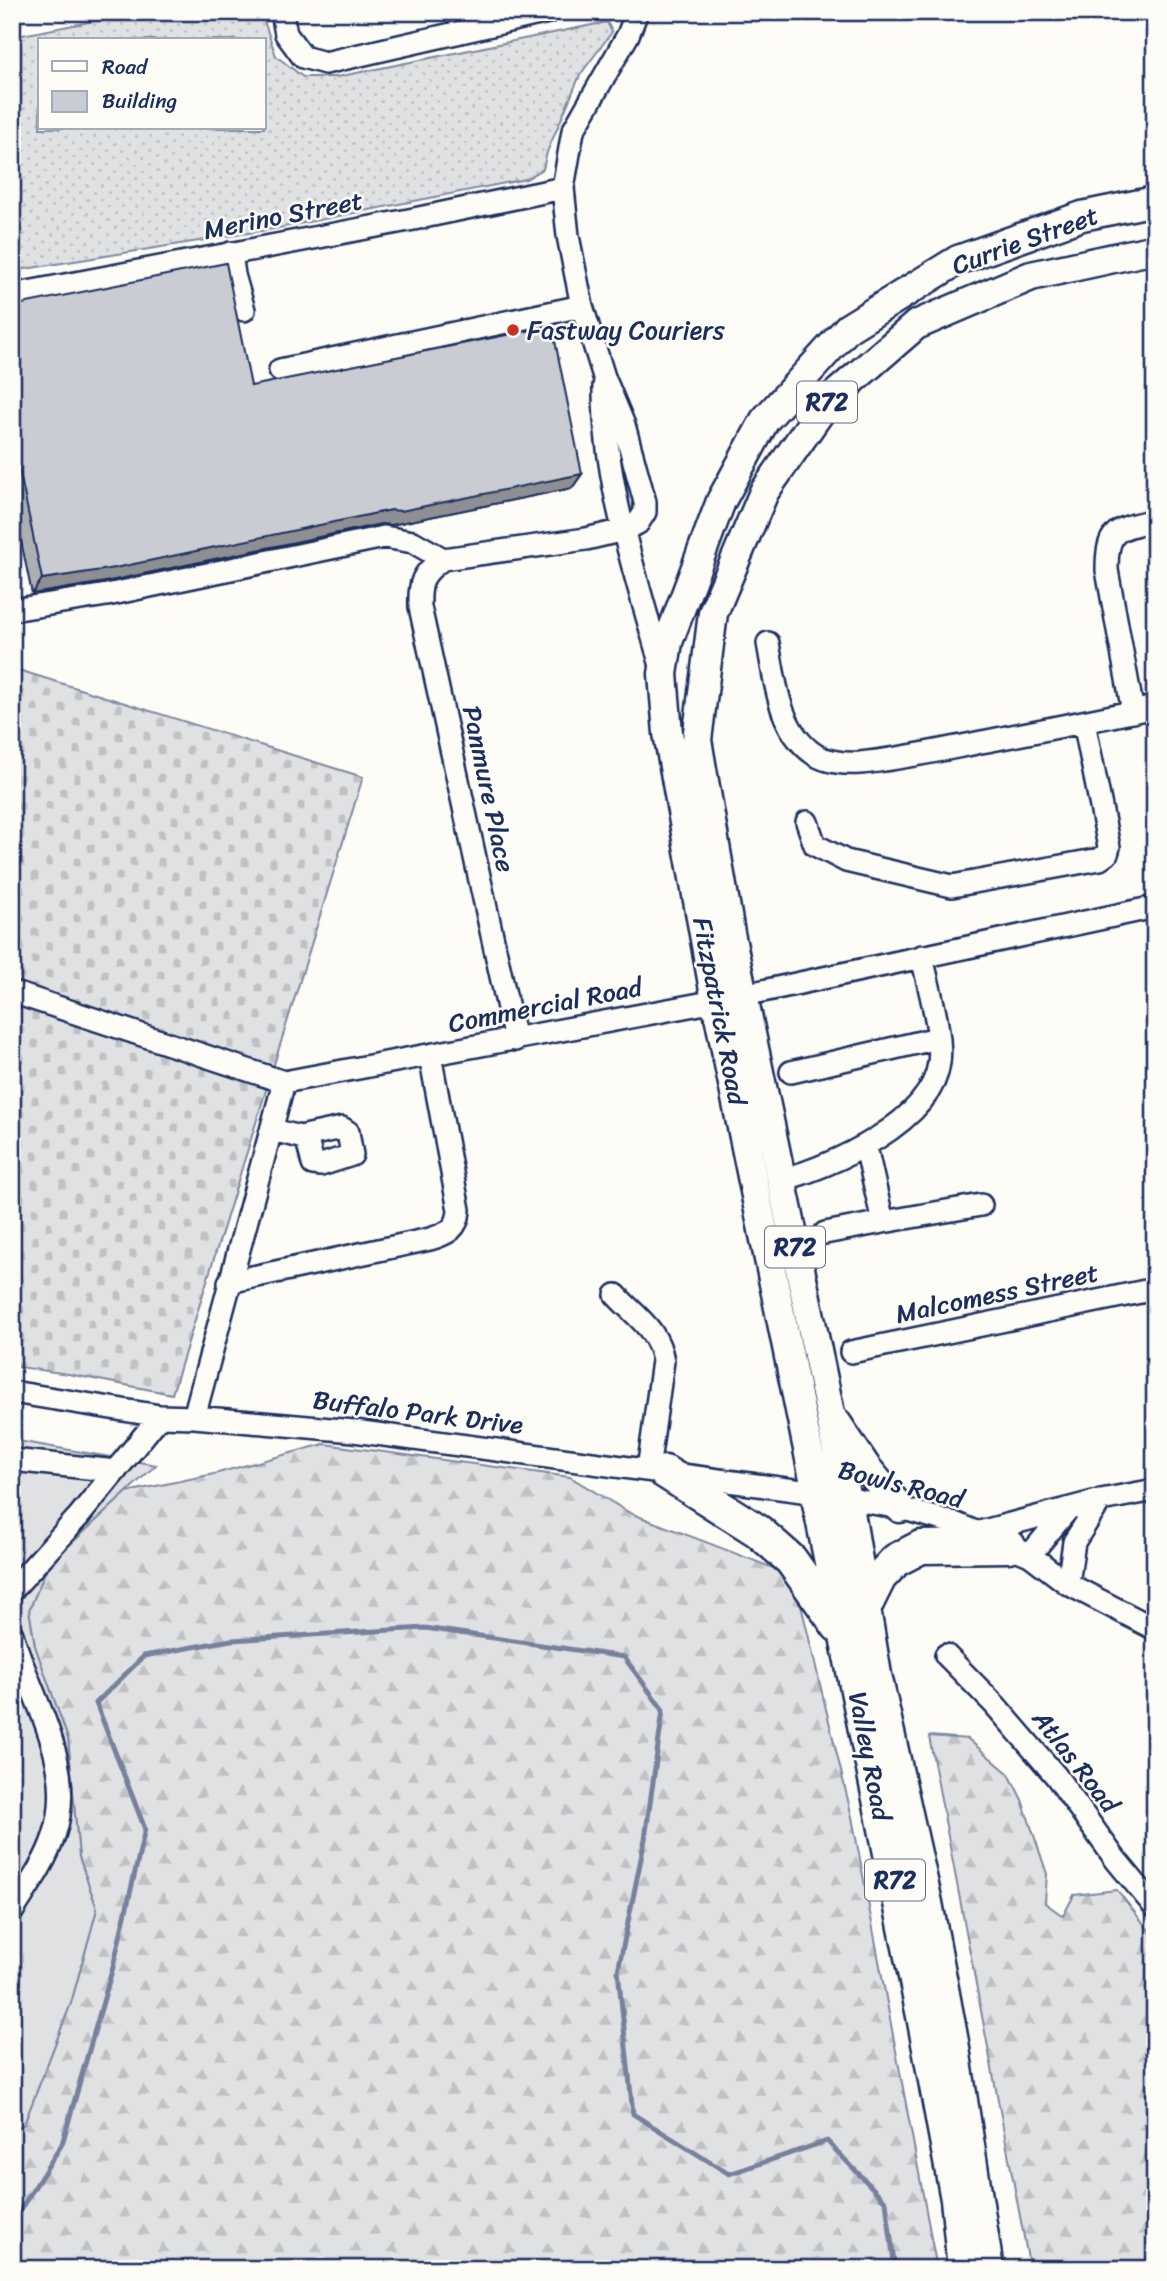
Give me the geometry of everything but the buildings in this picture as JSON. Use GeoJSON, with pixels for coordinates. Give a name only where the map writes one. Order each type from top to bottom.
{"type":"FeatureCollection","features":[{"type":"Feature","properties":{"kind":"highway"},"geometry":{"type":"LineString","coordinates":[[656,1471],[758,1531],[783,1553],[804,1578],[846,1639]]}},
{"type":"Feature","properties":{"kind":"highway","name":"Valley Road"},"geometry":{"type":"LineString","coordinates":[[832,1496],[864,1609],[875,1675],[926,1903],[952,2042],[987,2269]]}},
{"type":"Feature","properties":{"kind":"highway","name":"Valley Road"},"geometry":{"type":"LineString","coordinates":[[832,1496],[846,1639],[926,2029],[957,2199],[964,2269]]}},
{"type":"Feature","properties":{"kind":"highway"},"geometry":{"type":"LineString","coordinates":[[864,1609],[880,1577],[897,1560],[920,1548],[1019,1550]]}},
{"type":"Feature","properties":{"kind":"main road","name":"Currie Street"},"geometry":{"type":"LineString","coordinates":[[663,674],[668,642],[721,501],[765,420],[848,327],[958,260],[1082,216],[1155,201]]}},
{"type":"Feature","properties":{"kind":"main road","name":"Currie Street"},"geometry":{"type":"LineString","coordinates":[[697,740],[713,613],[764,492],[827,402],[916,325],[1031,276],[1155,249]]}},
{"type":"Feature","properties":{"kind":"main road","name":"Fitzpatrick Road"},"geometry":{"type":"LineString","coordinates":[[663,674],[668,733],[730,998],[832,1496]]}},
{"type":"Feature","properties":{"kind":"main road","name":"Fitzpatrick Road"},"geometry":{"type":"LineString","coordinates":[[697,740],[730,933],[730,998],[781,1180],[830,1413],[832,1496]]}},
{"type":"Feature","properties":{"kind":"main road"},"geometry":{"type":"LineString","coordinates":[[830,1413],[866,1467],[900,1508]]}},
{"type":"Feature","properties":{"kind":"street"},"geometry":{"type":"LineString","coordinates":[[282,12],[286,34],[303,57],[325,62],[548,12]]}},
{"type":"Feature","properties":{"kind":"street","name":"Fitzpatrick Road"},"geometry":{"type":"LineString","coordinates":[[637,12],[628,36],[573,131],[563,188],[582,306],[604,377],[604,426],[624,530],[663,674]]}},
{"type":"Feature","properties":{"kind":"street","name":"Merino Street"},"geometry":{"type":"LineString","coordinates":[[12,295],[563,188]]}},
{"type":"Feature","properties":{"kind":"street"},"geometry":{"type":"LineString","coordinates":[[231,253],[244,310]]}},
{"type":"Feature","properties":{"kind":"street"},"geometry":{"type":"LineString","coordinates":[[280,370],[582,306]]}},
{"type":"Feature","properties":{"kind":"street"},"geometry":{"type":"LineString","coordinates":[[1133,712],[1107,570],[1107,548],[1112,536],[1123,527],[1155,520]]}},
{"type":"Feature","properties":{"kind":"street"},"geometry":{"type":"LineString","coordinates":[[12,610],[107,595],[384,537],[413,542],[443,559],[586,539],[624,530]]}},
{"type":"Feature","properties":{"kind":"street","name":"Panmure Place"},"geometry":{"type":"LineString","coordinates":[[443,559],[430,567],[419,585],[420,607],[515,1040]]}},
{"type":"Feature","properties":{"kind":"street"},"geometry":{"type":"LineString","coordinates":[[768,643],[780,704],[790,727],[804,746],[829,761],[858,764],[1155,707]]}},
{"type":"Feature","properties":{"kind":"street"},"geometry":{"type":"LineString","coordinates":[[807,822],[815,845],[846,862],[953,886],[1100,859],[1107,854],[1109,846],[1084,722]]}},
{"type":"Feature","properties":{"kind":"street","name":"Commercial Road"},"geometry":{"type":"LineString","coordinates":[[284,1082],[730,998],[1155,907]]}},
{"type":"Feature","properties":{"kind":"street"},"geometry":{"type":"LineString","coordinates":[[781,1180],[812,1172],[866,1147],[916,1106],[934,1081],[939,1063],[938,1038],[922,956]]}},
{"type":"Feature","properties":{"kind":"street"},"geometry":{"type":"LineString","coordinates":[[12,992],[284,1082],[194,1417]]}},
{"type":"Feature","properties":{"kind":"street"},"geometry":{"type":"LineString","coordinates":[[791,1072],[938,1038]]}},
{"type":"Feature","properties":{"kind":"street"},"geometry":{"type":"LineString","coordinates":[[229,1282],[430,1240],[448,1234],[455,1227],[459,1210],[430,1055]]}},
{"type":"Feature","properties":{"kind":"street"},"geometry":{"type":"LineString","coordinates":[[273,1130],[295,1137],[306,1136]]}},
{"type":"Feature","properties":{"kind":"street"},"geometry":{"type":"LineString","coordinates":[[866,1147],[883,1223]]}},
{"type":"Feature","properties":{"kind":"street"},"geometry":{"type":"LineString","coordinates":[[825,1233],[981,1205]]}},
{"type":"Feature","properties":{"kind":"street","name":"Malcomess Street"},"geometry":{"type":"LineString","coordinates":[[850,1352],[1155,1289]]}},
{"type":"Feature","properties":{"kind":"street"},"geometry":{"type":"LineString","coordinates":[[616,1295],[655,1334],[661,1346],[663,1361],[656,1471]]}},
{"type":"Feature","properties":{"kind":"street","name":"Buffalo Park Drive"},"geometry":{"type":"LineString","coordinates":[[12,1392],[160,1416],[354,1431],[832,1496]]}},
{"type":"Feature","properties":{"kind":"street"},"geometry":{"type":"LineString","coordinates":[[12,1590],[116,1471],[160,1416]]}},
{"type":"Feature","properties":{"kind":"street"},"geometry":{"type":"LineString","coordinates":[[12,1460],[116,1471]]}},
{"type":"Feature","properties":{"kind":"street"},"geometry":{"type":"LineString","coordinates":[[976,1532],[1101,1500],[1155,1490]]}},
{"type":"Feature","properties":{"kind":"street","name":"Bowls Road"},"geometry":{"type":"LineString","coordinates":[[832,1496],[927,1513],[976,1532],[1019,1550],[1068,1584],[1155,1629]]}},
{"type":"Feature","properties":{"kind":"street"},"geometry":{"type":"LineString","coordinates":[[1068,1584],[1074,1542],[1101,1500]]}},
{"type":"Feature","properties":{"kind":"street"},"geometry":{"type":"LineString","coordinates":[[1019,1550],[1068,1508]]}},
{"type":"Feature","properties":{"kind":"street"},"geometry":{"type":"LineString","coordinates":[[12,1634],[59,1764],[60,1802],[54,1835],[39,1870],[12,1912]]}},
{"type":"Feature","properties":{"kind":"street","name":"Atlas Road"},"geometry":{"type":"LineString","coordinates":[[946,1655],[995,1705],[1055,1776],[1116,1860],[1155,1907]]}},
{"type":"Feature","properties":{"kind":"green space"},"geometry":{"type":"Polygon","coordinates":[[[140,12],[261,12],[276,56],[303,77],[337,77],[607,22],[612,32],[580,75],[547,152],[543,169],[526,179],[273,229],[12,271],[12,37],[140,12]]]}},
{"type":"Feature","properties":{"kind":"green space"},"geometry":{"type":"Polygon","coordinates":[[[12,668],[363,777],[172,1394],[12,1366],[12,668]]]}},
{"type":"Feature","properties":{"kind":"green space"},"geometry":{"type":"Polygon","coordinates":[[[12,1440],[156,1465],[48,1565],[29,1610],[35,1646],[68,1739],[79,1857],[97,1909],[71,2003],[24,2124],[12,2131],[12,1440]]]}},
{"type":"Feature","properties":{"kind":"green space"},"geometry":{"type":"Polygon","coordinates":[[[324,1444],[570,1477],[630,1513],[794,1576],[852,1817],[937,2269],[12,2269],[12,2131],[24,2124],[71,2003],[97,1909],[79,1857],[68,1739],[35,1646],[29,1610],[48,1565],[127,1492],[214,1474],[324,1444]]]}},
{"type":"Feature","properties":{"kind":"green space"},"geometry":{"type":"Polygon","coordinates":[[[929,1736],[968,1739],[1009,1774],[1022,1800],[1047,1874],[1045,1903],[1063,1916],[1074,1895],[1117,1890],[1155,1938],[1155,2269],[1030,2269],[929,1736]]]}},
{"type":"Feature","properties":{"kind":"waterway"},"geometry":{"type":"LineString","coordinates":[[12,2223],[62,2144],[113,1967],[145,1829],[96,1703],[144,1656],[231,1640],[425,1628],[624,1657],[663,1710],[645,1839],[618,1971],[633,2114],[729,2174],[827,2141],[886,2202],[895,2269]]}},
{"type":"Feature","properties":{"kind":"place","name":"Fastway Couriers"},"geometry":{"type":"Point","coordinates":[513,330]}}]}
